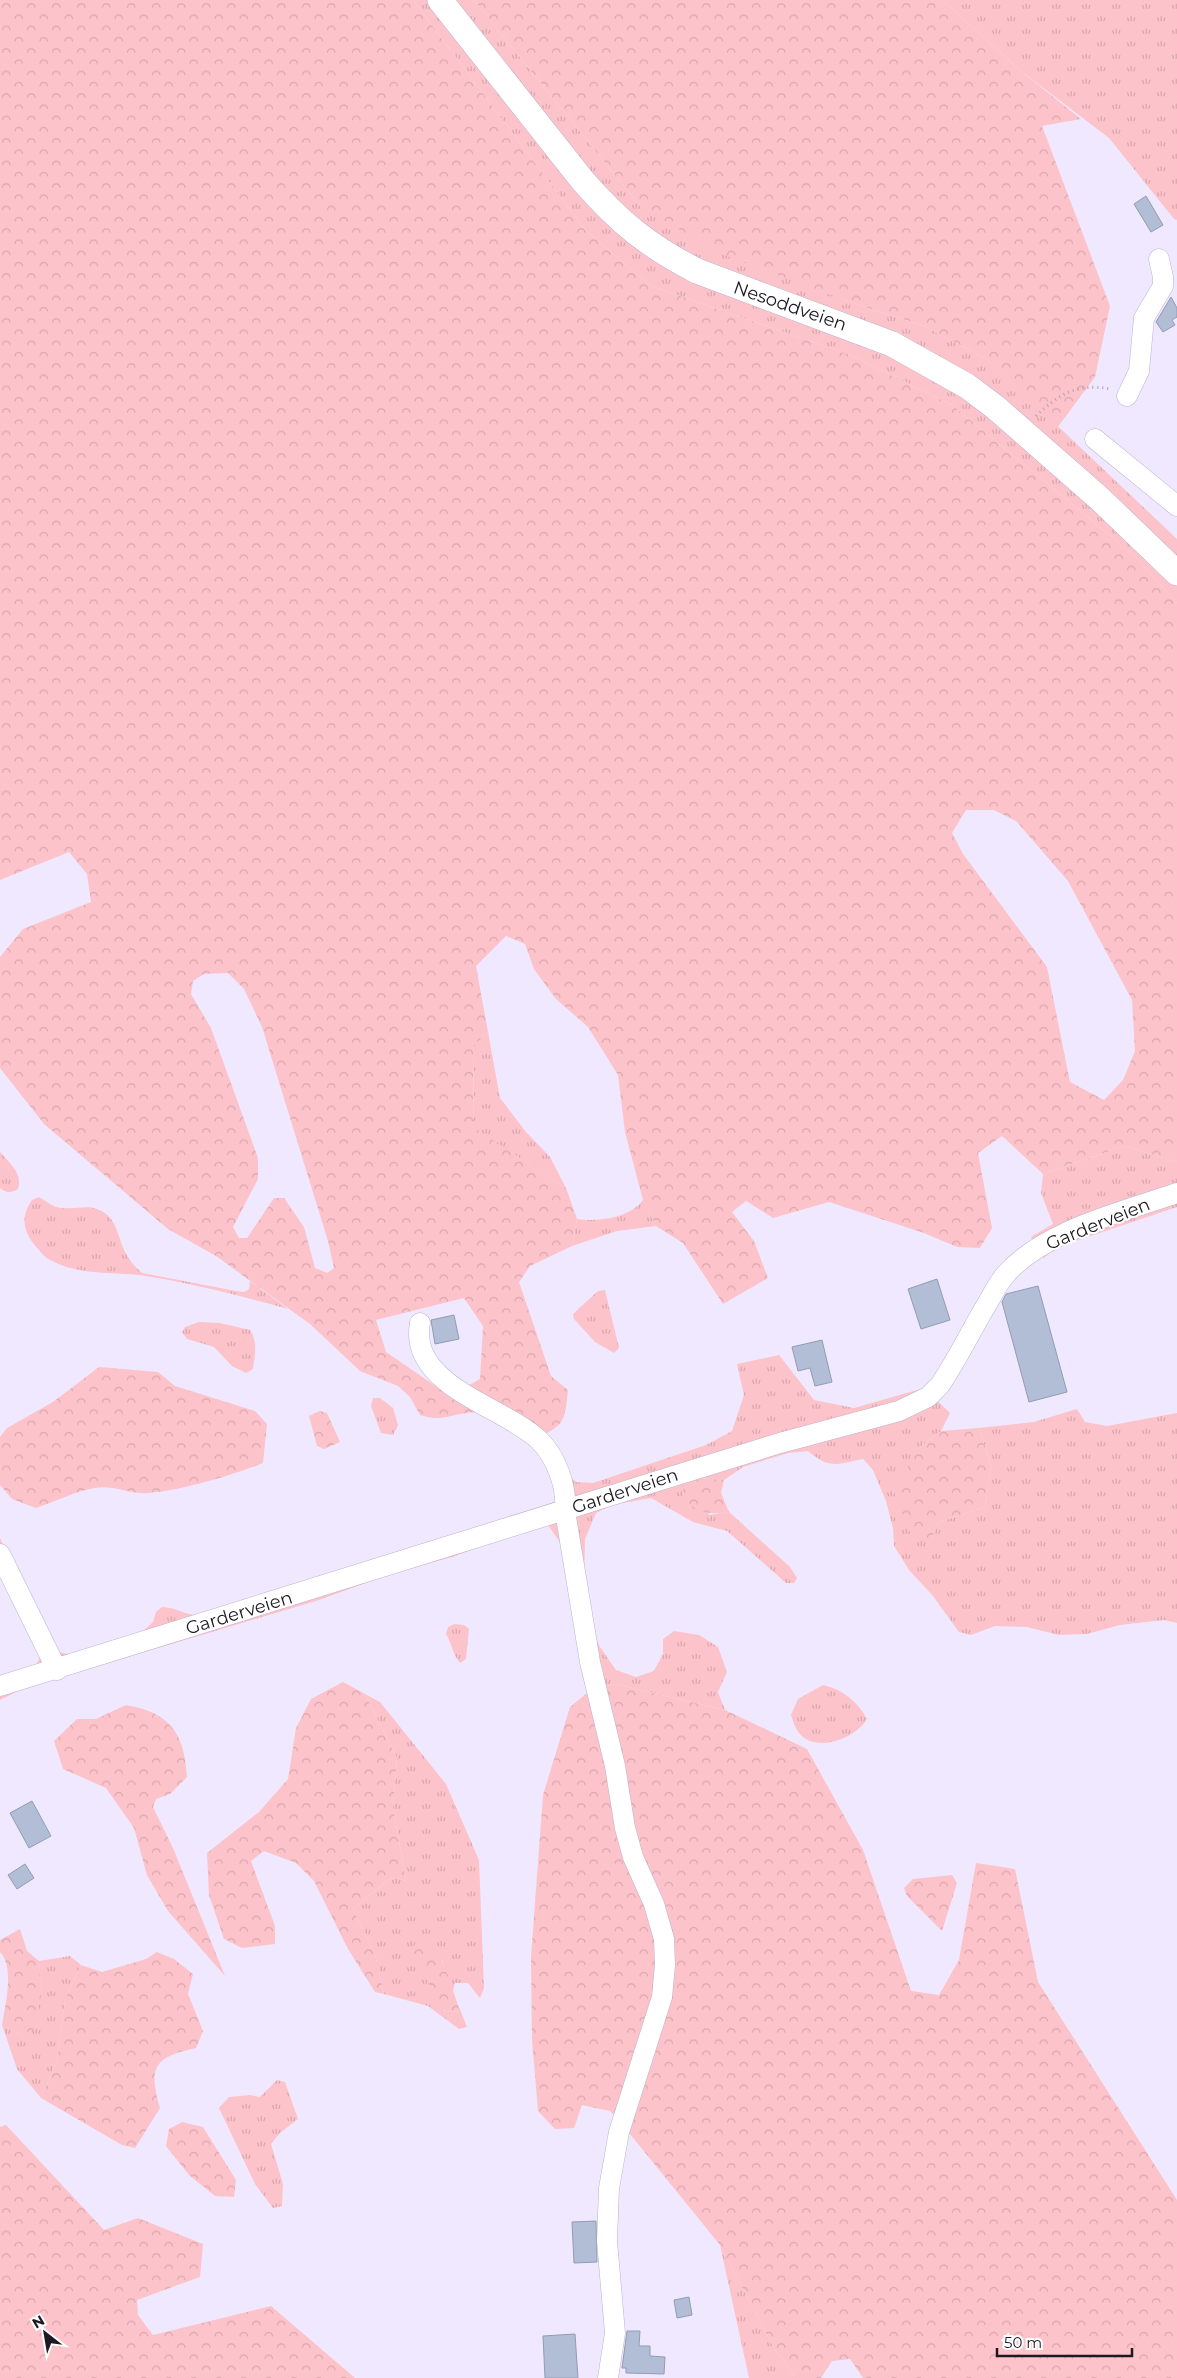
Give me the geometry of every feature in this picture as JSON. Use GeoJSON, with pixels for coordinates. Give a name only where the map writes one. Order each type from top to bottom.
{"type":"FeatureCollection","features":[{"type":"Feature","properties":{"kind":"main road","name":"Nesoddveien"},"geometry":{"type":"LineString","coordinates":[[440,0],[583,181],[608,209],[639,237],[670,257],[718,281],[892,344],[967,386],[1023,431],[1100,499],[1177,573]]}},
{"type":"Feature","properties":{"kind":"street"},"geometry":{"type":"LineString","coordinates":[[1127,396],[1139,371],[1144,318],[1163,286],[1159,259]]}},
{"type":"Feature","properties":{"kind":"street"},"geometry":{"type":"LineString","coordinates":[[1095,438],[1177,506]]}},
{"type":"Feature","properties":{"kind":"street","name":"Garderveien"},"geometry":{"type":"LineString","coordinates":[[0,1686],[57,1670],[780,1443],[899,1411],[916,1404],[928,1397],[940,1385],[993,1293],[1005,1275],[1021,1259],[1045,1244],[1080,1228],[1177,1193]]}},
{"type":"Feature","properties":{"kind":"street"},"geometry":{"type":"LineString","coordinates":[[420,1323],[418,1334],[422,1349],[430,1363],[446,1382],[473,1400],[520,1426],[539,1440],[552,1456],[564,1488],[565,1511],[590,1662],[616,1766],[625,1828],[633,1858],[654,1904],[664,1939],[665,1965],[662,1997],[619,2132],[609,2188],[607,2241],[615,2333],[608,2378]]}},
{"type":"Feature","properties":{"kind":"street"},"geometry":{"type":"LineString","coordinates":[[0,1554],[57,1670]]}},
{"type":"Feature","properties":{"kind":"path"},"geometry":{"type":"LineString","coordinates":[[1023,431],[1048,404],[1079,388],[1110,388],[1127,396]]}},
{"type":"Feature","properties":{"kind":"green space"},"geometry":{"type":"Polygon","coordinates":[[[0,0],[413,0],[585,230],[651,286],[850,355],[952,405],[1136,557],[1177,603],[1177,1162],[1124,1146],[1043,1174],[1002,1136],[978,1153],[992,1228],[980,1248],[957,1247],[924,1233],[829,1202],[773,1218],[746,1201],[732,1212],[754,1241],[768,1278],[723,1304],[683,1243],[656,1226],[643,1200],[625,1132],[618,1075],[588,1027],[556,999],[534,969],[525,944],[506,936],[476,966],[488,1032],[474,1045],[473,1127],[566,1188],[577,1219],[572,1246],[530,1266],[519,1282],[551,1376],[568,1390],[566,1410],[564,1417],[556,1427],[531,1439],[489,1414],[475,1412],[437,1418],[420,1415],[410,1397],[398,1386],[360,1371],[310,1324],[216,1256],[168,1229],[44,1124],[0,1068],[0,957],[23,929],[91,902],[87,874],[69,852],[0,880],[0,0]],[[966,810],[952,833],[963,854],[1047,967],[1070,1082],[1104,1100],[1123,1080],[1135,1051],[1132,1000],[1068,881],[1016,821],[994,810],[966,810]],[[228,973],[204,974],[193,981],[191,994],[211,1028],[258,1158],[258,1179],[233,1227],[239,1238],[247,1238],[274,1198],[284,1198],[304,1227],[315,1268],[327,1273],[334,1268],[328,1241],[262,1027],[244,989],[228,973]],[[464,1298],[376,1320],[386,1352],[450,1396],[480,1379],[483,1326],[464,1298]]]}},
{"type":"Feature","properties":{"kind":"green space"},"geometry":{"type":"Polygon","coordinates":[[[413,0],[474,0],[640,206],[844,300],[924,326],[988,360],[1177,539],[1177,603],[1136,557],[952,405],[850,355],[651,286],[585,230],[413,0]]]}},
{"type":"Feature","properties":{"kind":"green space"},"geometry":{"type":"Polygon","coordinates":[[[474,0],[942,0],[1021,71],[1081,119],[1042,126],[1110,306],[1095,377],[1057,428],[988,360],[924,326],[844,300],[717,252],[640,206],[474,0]]]}},
{"type":"Feature","properties":{"kind":"green space"},"geometry":{"type":"Polygon","coordinates":[[[942,0],[1177,0],[1177,220],[1174,219],[1109,138],[1021,71],[942,0]]]}},
{"type":"Feature","properties":{"kind":"green space"},"geometry":{"type":"Polygon","coordinates":[[[488,1032],[500,1098],[526,1132],[550,1157],[566,1188],[473,1128],[474,1045],[488,1032]]]}},
{"type":"Feature","properties":{"kind":"green space"},"geometry":{"type":"Polygon","coordinates":[[[1124,1146],[1177,1162],[1177,1207],[1055,1248],[1044,1258],[1031,1237],[1053,1224],[1041,1193],[1043,1174],[1124,1146]]]}},
{"type":"Feature","properties":{"kind":"green space"},"geometry":{"type":"Polygon","coordinates":[[[0,1152],[17,1173],[19,1178],[18,1189],[6,1192],[0,1188],[0,1152]]]}},
{"type":"Feature","properties":{"kind":"green space"},"geometry":{"type":"Polygon","coordinates":[[[39,1197],[56,1207],[87,1207],[106,1214],[113,1222],[127,1255],[142,1273],[244,1292],[249,1289],[250,1281],[288,1309],[176,1281],[139,1275],[82,1271],[60,1265],[44,1256],[30,1238],[25,1226],[28,1207],[32,1200],[39,1197]]]}},
{"type":"Feature","properties":{"kind":"green space"},"geometry":{"type":"Polygon","coordinates":[[[643,1200],[656,1226],[617,1231],[572,1246],[577,1219],[594,1220],[622,1215],[643,1200]]]}},
{"type":"Feature","properties":{"kind":"green space"},"geometry":{"type":"Polygon","coordinates":[[[605,1290],[619,1348],[614,1353],[595,1342],[574,1319],[573,1314],[598,1291],[605,1290]]]}},
{"type":"Feature","properties":{"kind":"green space"},"geometry":{"type":"Polygon","coordinates":[[[199,1322],[220,1323],[250,1330],[255,1344],[253,1369],[246,1373],[232,1366],[214,1347],[187,1339],[182,1332],[185,1327],[199,1322]]]}},
{"type":"Feature","properties":{"kind":"green space"},"geometry":{"type":"Polygon","coordinates":[[[779,1355],[814,1400],[854,1408],[924,1388],[950,1413],[941,1431],[918,1449],[929,1543],[939,1522],[985,1507],[991,1466],[979,1428],[1034,1422],[1077,1409],[1085,1422],[1107,1426],[1177,1413],[1177,1623],[1164,1620],[1120,1625],[1087,1634],[1059,1635],[1027,1627],[995,1626],[971,1635],[959,1632],[933,1596],[909,1570],[894,1546],[893,1528],[886,1501],[873,1470],[863,1459],[834,1464],[822,1461],[808,1451],[788,1453],[743,1467],[724,1480],[700,1478],[709,1515],[729,1512],[790,1567],[797,1578],[794,1583],[786,1583],[727,1531],[693,1522],[651,1498],[612,1505],[596,1513],[585,1539],[584,1584],[591,1626],[600,1647],[616,1670],[636,1677],[654,1671],[663,1654],[663,1639],[674,1631],[699,1635],[718,1647],[727,1672],[718,1692],[725,1710],[615,1684],[587,1693],[563,1547],[548,1525],[523,1531],[452,1557],[388,1575],[319,1600],[24,1688],[0,1700],[0,1675],[36,1665],[42,1654],[0,1565],[0,1538],[46,1633],[59,1652],[72,1655],[141,1633],[153,1622],[156,1612],[162,1607],[194,1615],[543,1506],[559,1500],[565,1472],[576,1482],[593,1483],[706,1445],[732,1431],[744,1395],[737,1364],[779,1355]]]}},
{"type":"Feature","properties":{"kind":"green space"},"geometry":{"type":"Polygon","coordinates":[[[99,1367],[158,1372],[175,1386],[255,1411],[267,1424],[263,1463],[220,1478],[167,1491],[140,1493],[107,1487],[95,1488],[36,1508],[12,1499],[0,1485],[0,1437],[7,1428],[53,1402],[99,1367]]]}},
{"type":"Feature","properties":{"kind":"green space"},"geometry":{"type":"Polygon","coordinates":[[[373,1398],[380,1398],[393,1408],[398,1425],[393,1435],[381,1433],[371,1406],[373,1398]]]}},
{"type":"Feature","properties":{"kind":"green space"},"geometry":{"type":"Polygon","coordinates":[[[320,1411],[327,1413],[340,1442],[324,1449],[317,1446],[309,1416],[320,1411]]]}},
{"type":"Feature","properties":{"kind":"green space"},"geometry":{"type":"Polygon","coordinates":[[[979,1428],[991,1466],[985,1507],[939,1522],[929,1544],[910,1532],[894,1492],[918,1449],[941,1431],[979,1428]]]}},
{"type":"Feature","properties":{"kind":"green space"},"geometry":{"type":"Polygon","coordinates":[[[700,1478],[724,1480],[721,1493],[729,1512],[703,1512],[687,1502],[682,1496],[684,1484],[700,1478]]]}},
{"type":"Feature","properties":{"kind":"green space"},"geometry":{"type":"Polygon","coordinates":[[[454,1624],[464,1625],[469,1629],[466,1659],[460,1663],[446,1634],[448,1627],[454,1624]]]}},
{"type":"Feature","properties":{"kind":"green space"},"geometry":{"type":"Polygon","coordinates":[[[343,1682],[365,1694],[397,1758],[393,1807],[406,1881],[392,1877],[353,1909],[376,1958],[384,1994],[375,1992],[348,1949],[314,1881],[296,1863],[264,1851],[251,1861],[275,1926],[275,1944],[242,1948],[224,1939],[209,1895],[207,1853],[259,1812],[288,1779],[296,1728],[311,1699],[343,1682]]]}},
{"type":"Feature","properties":{"kind":"green space"},"geometry":{"type":"Polygon","coordinates":[[[615,1684],[725,1710],[807,1749],[863,1850],[911,1991],[939,1995],[959,1960],[976,1863],[1015,1869],[1038,1982],[1177,2200],[1177,2378],[863,2378],[850,2359],[832,2361],[821,2378],[796,2378],[775,2350],[720,2245],[617,2118],[610,2111],[582,2105],[574,2128],[555,2129],[538,2111],[532,2040],[531,1957],[543,1795],[570,1707],[587,1693],[615,1684]]]}},
{"type":"Feature","properties":{"kind":"green space"},"geometry":{"type":"Polygon","coordinates":[[[823,1685],[849,1697],[867,1719],[854,1732],[835,1741],[825,1743],[806,1739],[795,1727],[791,1715],[798,1699],[823,1685]]]}},
{"type":"Feature","properties":{"kind":"green space"},"geometry":{"type":"Polygon","coordinates":[[[365,1694],[380,1702],[446,1784],[479,1860],[484,1988],[480,1998],[468,1983],[455,1983],[452,1994],[442,1959],[444,2011],[461,2012],[467,2027],[459,2029],[428,2006],[384,1994],[376,1958],[353,1909],[392,1877],[406,1881],[393,1807],[397,1758],[365,1694]]]}},
{"type":"Feature","properties":{"kind":"green space"},"geometry":{"type":"Polygon","coordinates":[[[126,1705],[154,1713],[164,1720],[172,1728],[183,1748],[187,1777],[170,1794],[156,1799],[153,1807],[173,1848],[225,1976],[168,1911],[147,1875],[134,1828],[106,1788],[63,1769],[54,1741],[77,1719],[96,1719],[126,1705]]]}},
{"type":"Feature","properties":{"kind":"green space"},"geometry":{"type":"Polygon","coordinates":[[[952,1875],[957,1883],[942,1931],[907,1896],[904,1888],[913,1879],[952,1875]]]}},
{"type":"Feature","properties":{"kind":"green space"},"geometry":{"type":"Polygon","coordinates":[[[20,1929],[27,1951],[39,1961],[42,1991],[34,2029],[21,2035],[2,2025],[7,1998],[8,1977],[5,1959],[0,1952],[0,1940],[20,1929]]]}},
{"type":"Feature","properties":{"kind":"green space"},"geometry":{"type":"Polygon","coordinates":[[[417,1941],[429,1944],[437,1951],[445,1967],[461,2012],[445,2011],[410,1952],[417,1941]]]}},
{"type":"Feature","properties":{"kind":"green space"},"geometry":{"type":"Polygon","coordinates":[[[157,1952],[174,1959],[193,1974],[188,1994],[203,2031],[196,2048],[171,2055],[158,2066],[155,2073],[155,2083],[160,2108],[135,2148],[122,2145],[41,2098],[57,2062],[65,2000],[81,1965],[102,1972],[146,1959],[157,1952]]]}},
{"type":"Feature","properties":{"kind":"green space"},"geometry":{"type":"Polygon","coordinates":[[[70,1956],[81,1965],[65,2000],[57,2062],[41,2098],[17,2069],[2,2025],[21,2035],[42,1991],[39,1961],[70,1956]]]}},
{"type":"Feature","properties":{"kind":"green space"},"geometry":{"type":"Polygon","coordinates":[[[277,2080],[285,2082],[298,2119],[280,2133],[271,2144],[283,2184],[282,2206],[273,2208],[255,2184],[219,2108],[229,2097],[250,2095],[260,2097],[277,2080]]]}},
{"type":"Feature","properties":{"kind":"green space"},"geometry":{"type":"Polygon","coordinates":[[[182,2122],[203,2127],[236,2180],[234,2197],[215,2196],[189,2175],[166,2146],[169,2129],[182,2122]]]}},
{"type":"Feature","properties":{"kind":"green space"},"geometry":{"type":"Polygon","coordinates":[[[6,2125],[104,2230],[138,2218],[203,2244],[200,2277],[137,2300],[138,2315],[153,2335],[271,2306],[355,2378],[0,2378],[0,2127],[6,2125]]]}},
{"type":"Feature","properties":{"kind":"green space"},"geometry":{"type":"Polygon","coordinates":[[[720,2245],[775,2350],[796,2378],[749,2378],[720,2245]]]}},
{"type":"Feature","properties":{"kind":"building"},"geometry":{"type":"Polygon","coordinates":[[[1146,196],[1163,225],[1151,232],[1134,204],[1146,196]]]}},
{"type":"Feature","properties":{"kind":"building"},"geometry":{"type":"Polygon","coordinates":[[[1171,297],[1177,308],[1177,317],[1172,320],[1175,325],[1163,332],[1156,322],[1171,297]]]}},
{"type":"Feature","properties":{"kind":"building"},"geometry":{"type":"Polygon","coordinates":[[[937,1279],[950,1320],[921,1329],[908,1289],[937,1279]]]}},
{"type":"Feature","properties":{"kind":"building"},"geometry":{"type":"Polygon","coordinates":[[[1038,1286],[1067,1392],[1029,1402],[1002,1302],[1006,1294],[1038,1286]]]}},
{"type":"Feature","properties":{"kind":"building"},"geometry":{"type":"Polygon","coordinates":[[[454,1315],[459,1339],[435,1344],[431,1320],[454,1315]]]}},
{"type":"Feature","properties":{"kind":"building"},"geometry":{"type":"Polygon","coordinates":[[[822,1340],[832,1382],[815,1386],[810,1368],[798,1371],[792,1347],[822,1340]]]}},
{"type":"Feature","properties":{"kind":"building"},"geometry":{"type":"Polygon","coordinates":[[[32,1801],[51,1836],[29,1848],[10,1813],[32,1801]]]}},
{"type":"Feature","properties":{"kind":"building"},"geometry":{"type":"Polygon","coordinates":[[[25,1864],[34,1878],[17,1889],[8,1875],[25,1864]]]}},
{"type":"Feature","properties":{"kind":"building"},"geometry":{"type":"Polygon","coordinates":[[[596,2221],[597,2262],[574,2263],[572,2222],[596,2221]]]}},
{"type":"Feature","properties":{"kind":"building"},"geometry":{"type":"Polygon","coordinates":[[[689,2297],[692,2315],[677,2318],[674,2300],[689,2297]]]}},
{"type":"Feature","properties":{"kind":"building"},"geometry":{"type":"Polygon","coordinates":[[[627,2331],[640,2331],[639,2346],[650,2346],[650,2356],[665,2357],[664,2374],[626,2373],[626,2368],[622,2368],[627,2331]]]}},
{"type":"Feature","properties":{"kind":"building"},"geometry":{"type":"Polygon","coordinates":[[[575,2334],[578,2378],[545,2378],[543,2336],[575,2334]]]}}]}
